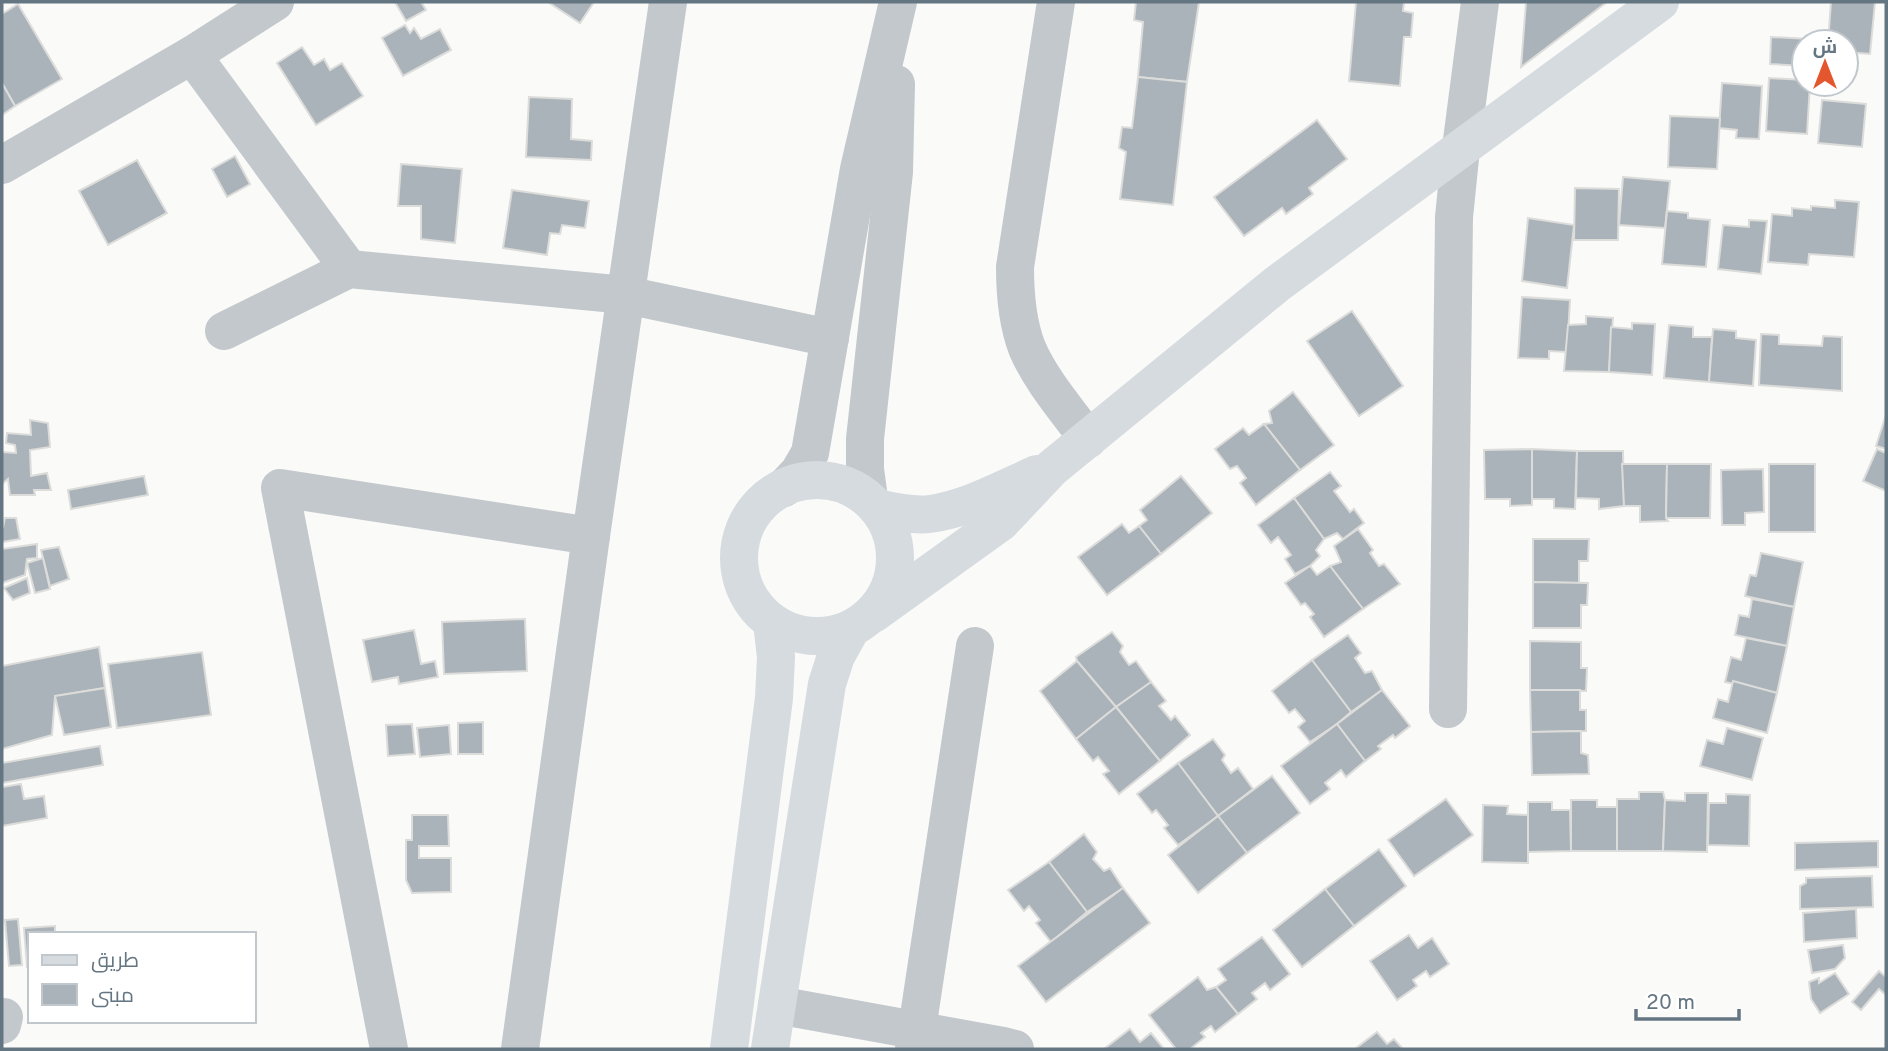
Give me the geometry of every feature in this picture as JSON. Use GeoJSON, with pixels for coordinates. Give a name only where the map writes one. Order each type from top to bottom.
{"type":"FeatureCollection","features":[{"type":"Feature","properties":{"kind":"main road"},"geometry":{"type":"LineString","coordinates":[[1052,468],[958,508],[928,514],[899,513],[873,503],[848,486],[824,480],[800,481],[777,491],[758,506],[745,528],[739,551],[741,578],[753,603],[772,622],[797,634],[824,636],[862,621],[1001,522],[1052,468],[1277,284],[1660,2]]}},
{"type":"Feature","properties":{"kind":"main road"},"geometry":{"type":"LineString","coordinates":[[770,1049],[827,684],[836,656],[888,592],[896,565],[894,541],[885,518],[873,503]]}},
{"type":"Feature","properties":{"kind":"main road"},"geometry":{"type":"LineString","coordinates":[[729,1049],[774,698],[776,657],[772,622]]}},
{"type":"Feature","properties":{"kind":"street"},"geometry":{"type":"LineString","coordinates":[[2,165],[192,55],[275,2]]}},
{"type":"Feature","properties":{"kind":"street"},"geometry":{"type":"LineString","coordinates":[[520,1049],[668,2]]}},
{"type":"Feature","properties":{"kind":"street"},"geometry":{"type":"LineString","coordinates":[[1056,2],[1015,267],[1015,293],[1019,320],[1028,348],[1043,376],[1088,439]]}},
{"type":"Feature","properties":{"kind":"street"},"geometry":{"type":"LineString","coordinates":[[1448,709],[1454,217],[1480,2]]}},
{"type":"Feature","properties":{"kind":"street"},"geometry":{"type":"LineString","coordinates":[[784,488],[799,472],[810,453],[859,169],[898,3]]}},
{"type":"Feature","properties":{"kind":"street"},"geometry":{"type":"LineString","coordinates":[[873,503],[865,469],[865,439],[894,172],[898,3]]}},
{"type":"Feature","properties":{"kind":"street"},"geometry":{"type":"LineString","coordinates":[[192,55],[349,269]]}},
{"type":"Feature","properties":{"kind":"street"},"geometry":{"type":"LineString","coordinates":[[224,331],[349,269],[626,295],[830,338]]}},
{"type":"Feature","properties":{"kind":"street"},"geometry":{"type":"LineString","coordinates":[[389,1049],[280,488],[591,536]]}},
{"type":"Feature","properties":{"kind":"street"},"geometry":{"type":"LineString","coordinates":[[916,1040],[975,646]]}},
{"type":"Feature","properties":{"kind":"street"},"geometry":{"type":"LineString","coordinates":[[777,1005],[916,1040],[1015,1049]]}},
{"type":"Feature","properties":{"kind":"building"},"geometry":{"type":"Polygon","coordinates":[[[395,2],[421,2],[426,10],[406,21],[395,2]]]}},
{"type":"Feature","properties":{"kind":"building"},"geometry":{"type":"Polygon","coordinates":[[[548,2],[594,2],[580,23],[548,2]]]}},
{"type":"Feature","properties":{"kind":"building"},"geometry":{"type":"Polygon","coordinates":[[[1136,2],[1199,2],[1187,82],[1138,77],[1143,22],[1134,20],[1136,2]]]}},
{"type":"Feature","properties":{"kind":"building"},"geometry":{"type":"Polygon","coordinates":[[[1356,2],[1404,2],[1403,11],[1413,13],[1411,37],[1404,37],[1400,86],[1349,81],[1356,2]]]}},
{"type":"Feature","properties":{"kind":"building"},"geometry":{"type":"Polygon","coordinates":[[[1526,2],[1607,2],[1521,67],[1526,2]]]}},
{"type":"Feature","properties":{"kind":"building"},"geometry":{"type":"Polygon","coordinates":[[[1831,2],[1875,2],[1870,54],[1860,53],[1860,28],[1829,28],[1831,2]]]}},
{"type":"Feature","properties":{"kind":"building"},"geometry":{"type":"Polygon","coordinates":[[[18,4],[62,79],[15,106],[2,83],[2,14],[18,4]]]}},
{"type":"Feature","properties":{"kind":"building"},"geometry":{"type":"Polygon","coordinates":[[[405,25],[410,33],[414,28],[421,39],[440,29],[451,50],[403,76],[382,38],[405,25]]]}},
{"type":"Feature","properties":{"kind":"building"},"geometry":{"type":"Polygon","coordinates":[[[1771,37],[1790,38],[1790,65],[1770,64],[1771,37]]]}},
{"type":"Feature","properties":{"kind":"building"},"geometry":{"type":"Polygon","coordinates":[[[302,47],[314,65],[324,59],[330,70],[342,63],[363,96],[316,125],[277,63],[302,47]]]}},
{"type":"Feature","properties":{"kind":"building"},"geometry":{"type":"Polygon","coordinates":[[[1138,77],[1187,82],[1173,205],[1120,199],[1126,152],[1119,148],[1122,127],[1132,128],[1138,77]]]}},
{"type":"Feature","properties":{"kind":"building"},"geometry":{"type":"Polygon","coordinates":[[[1769,78],[1790,79],[1790,98],[1809,98],[1807,134],[1766,131],[1769,78]]]}},
{"type":"Feature","properties":{"kind":"building"},"geometry":{"type":"Polygon","coordinates":[[[2,83],[15,106],[2,115],[2,83]]]}},
{"type":"Feature","properties":{"kind":"building"},"geometry":{"type":"Polygon","coordinates":[[[1722,83],[1762,86],[1759,139],[1736,138],[1737,130],[1719,128],[1722,83]]]}},
{"type":"Feature","properties":{"kind":"building"},"geometry":{"type":"Polygon","coordinates":[[[529,97],[572,99],[571,139],[592,141],[591,160],[526,157],[529,97]]]}},
{"type":"Feature","properties":{"kind":"building"},"geometry":{"type":"Polygon","coordinates":[[[1822,100],[1866,104],[1862,147],[1818,143],[1822,100]]]}},
{"type":"Feature","properties":{"kind":"building"},"geometry":{"type":"Polygon","coordinates":[[[1670,116],[1720,118],[1717,169],[1668,167],[1670,116]]]}},
{"type":"Feature","properties":{"kind":"building"},"geometry":{"type":"Polygon","coordinates":[[[1317,120],[1347,159],[1309,188],[1313,194],[1286,214],[1282,208],[1244,236],[1214,197],[1317,120]]]}},
{"type":"Feature","properties":{"kind":"building"},"geometry":{"type":"Polygon","coordinates":[[[235,156],[250,184],[227,197],[212,169],[235,156]]]}},
{"type":"Feature","properties":{"kind":"building"},"geometry":{"type":"Polygon","coordinates":[[[137,160],[167,213],[108,245],[79,191],[137,160]]]}},
{"type":"Feature","properties":{"kind":"building"},"geometry":{"type":"Polygon","coordinates":[[[401,164],[462,169],[455,243],[421,239],[421,206],[398,206],[401,164]]]}},
{"type":"Feature","properties":{"kind":"building"},"geometry":{"type":"Polygon","coordinates":[[[1623,177],[1670,181],[1665,228],[1619,225],[1623,177]]]}},
{"type":"Feature","properties":{"kind":"building"},"geometry":{"type":"Polygon","coordinates":[[[1575,188],[1619,189],[1618,240],[1574,240],[1575,188]]]}},
{"type":"Feature","properties":{"kind":"building"},"geometry":{"type":"Polygon","coordinates":[[[512,190],[589,201],[585,228],[562,225],[560,234],[550,233],[547,255],[503,248],[512,190]]]}},
{"type":"Feature","properties":{"kind":"building"},"geometry":{"type":"Polygon","coordinates":[[[1835,200],[1859,202],[1854,257],[1809,254],[1808,265],[1768,262],[1772,214],[1792,216],[1792,208],[1811,210],[1811,206],[1835,208],[1835,200]]]}},
{"type":"Feature","properties":{"kind":"building"},"geometry":{"type":"Polygon","coordinates":[[[1667,211],[1688,213],[1688,218],[1710,220],[1706,267],[1662,264],[1667,211]]]}},
{"type":"Feature","properties":{"kind":"building"},"geometry":{"type":"Polygon","coordinates":[[[1528,218],[1574,225],[1567,288],[1522,281],[1528,218]]]}},
{"type":"Feature","properties":{"kind":"building"},"geometry":{"type":"Polygon","coordinates":[[[1749,220],[1767,221],[1761,274],[1718,269],[1723,225],[1749,227],[1749,220]]]}},
{"type":"Feature","properties":{"kind":"building"},"geometry":{"type":"Polygon","coordinates":[[[1522,297],[1570,300],[1567,352],[1549,351],[1549,359],[1518,358],[1522,297]]]}},
{"type":"Feature","properties":{"kind":"building"},"geometry":{"type":"Polygon","coordinates":[[[1352,311],[1403,386],[1359,416],[1307,341],[1352,311]]]}},
{"type":"Feature","properties":{"kind":"building"},"geometry":{"type":"Polygon","coordinates":[[[1586,316],[1613,318],[1609,372],[1564,371],[1568,325],[1586,324],[1586,316]]]}},
{"type":"Feature","properties":{"kind":"building"},"geometry":{"type":"Polygon","coordinates":[[[1632,323],[1655,324],[1652,375],[1609,372],[1611,327],[1632,329],[1632,323]]]}},
{"type":"Feature","properties":{"kind":"building"},"geometry":{"type":"Polygon","coordinates":[[[1669,325],[1693,327],[1693,337],[1712,337],[1709,382],[1664,378],[1669,325]]]}},
{"type":"Feature","properties":{"kind":"building"},"geometry":{"type":"Polygon","coordinates":[[[1713,329],[1736,331],[1736,338],[1756,340],[1753,386],[1709,382],[1713,329]]]}},
{"type":"Feature","properties":{"kind":"building"},"geometry":{"type":"Polygon","coordinates":[[[1761,334],[1779,335],[1779,344],[1822,346],[1823,336],[1842,337],[1842,391],[1759,385],[1761,334]]]}},
{"type":"Feature","properties":{"kind":"building"},"geometry":{"type":"Polygon","coordinates":[[[1293,392],[1334,445],[1300,470],[1264,424],[1272,423],[1269,411],[1293,392]]]}},
{"type":"Feature","properties":{"kind":"building"},"geometry":{"type":"Polygon","coordinates":[[[1886,415],[1886,449],[1876,446],[1886,415]]]}},
{"type":"Feature","properties":{"kind":"building"},"geometry":{"type":"Polygon","coordinates":[[[30,420],[48,423],[50,447],[30,450],[31,476],[47,473],[51,490],[34,490],[35,495],[10,495],[8,479],[2,484],[2,452],[16,453],[15,445],[6,443],[7,433],[31,435],[30,420]]]}},
{"type":"Feature","properties":{"kind":"building"},"geometry":{"type":"Polygon","coordinates":[[[1264,424],[1300,470],[1256,505],[1240,483],[1246,478],[1237,466],[1230,469],[1215,449],[1243,428],[1249,435],[1264,424]]]}},
{"type":"Feature","properties":{"kind":"building"},"geometry":{"type":"Polygon","coordinates":[[[1532,449],[1532,505],[1510,506],[1510,499],[1485,499],[1484,450],[1532,449]]]}},
{"type":"Feature","properties":{"kind":"building"},"geometry":{"type":"Polygon","coordinates":[[[1532,449],[1577,451],[1575,509],[1554,508],[1554,499],[1532,499],[1532,449]]]}},
{"type":"Feature","properties":{"kind":"building"},"geometry":{"type":"Polygon","coordinates":[[[1877,449],[1886,453],[1886,491],[1863,481],[1877,449]]]}},
{"type":"Feature","properties":{"kind":"building"},"geometry":{"type":"Polygon","coordinates":[[[1577,451],[1623,451],[1624,506],[1599,509],[1599,499],[1576,498],[1577,451]]]}},
{"type":"Feature","properties":{"kind":"building"},"geometry":{"type":"Polygon","coordinates":[[[1622,464],[1667,464],[1668,521],[1640,522],[1640,506],[1624,506],[1622,464]]]}},
{"type":"Feature","properties":{"kind":"building"},"geometry":{"type":"Polygon","coordinates":[[[1667,464],[1711,464],[1710,518],[1666,518],[1667,464]]]}},
{"type":"Feature","properties":{"kind":"building"},"geometry":{"type":"Polygon","coordinates":[[[1769,464],[1815,464],[1815,532],[1769,532],[1769,464]]]}},
{"type":"Feature","properties":{"kind":"building"},"geometry":{"type":"Polygon","coordinates":[[[1763,469],[1764,512],[1745,513],[1745,525],[1722,525],[1721,470],[1763,469]]]}},
{"type":"Feature","properties":{"kind":"building"},"geometry":{"type":"Polygon","coordinates":[[[1330,472],[1341,486],[1334,491],[1350,512],[1354,509],[1364,523],[1343,539],[1337,533],[1324,539],[1294,498],[1330,472]]]}},
{"type":"Feature","properties":{"kind":"building"},"geometry":{"type":"Polygon","coordinates":[[[144,476],[148,495],[71,509],[68,490],[144,476]]]}},
{"type":"Feature","properties":{"kind":"building"},"geometry":{"type":"Polygon","coordinates":[[[1181,476],[1212,513],[1161,554],[1139,526],[1147,520],[1140,510],[1181,476]]]}},
{"type":"Feature","properties":{"kind":"building"},"geometry":{"type":"Polygon","coordinates":[[[1294,498],[1324,539],[1316,550],[1320,556],[1310,566],[1295,574],[1285,559],[1291,555],[1278,537],[1271,543],[1258,525],[1294,498]]]}},
{"type":"Feature","properties":{"kind":"building"},"geometry":{"type":"Polygon","coordinates":[[[5,518],[16,518],[20,539],[2,542],[5,518]]]}},
{"type":"Feature","properties":{"kind":"building"},"geometry":{"type":"Polygon","coordinates":[[[1122,524],[1129,533],[1139,526],[1161,554],[1107,595],[1078,557],[1122,524]]]}},
{"type":"Feature","properties":{"kind":"building"},"geometry":{"type":"Polygon","coordinates":[[[1358,529],[1373,550],[1370,553],[1379,566],[1384,564],[1400,584],[1363,609],[1330,566],[1341,562],[1334,546],[1358,529]]]}},
{"type":"Feature","properties":{"kind":"building"},"geometry":{"type":"Polygon","coordinates":[[[1533,539],[1589,539],[1588,561],[1579,561],[1579,583],[1533,582],[1533,539]]]}},
{"type":"Feature","properties":{"kind":"building"},"geometry":{"type":"Polygon","coordinates":[[[37,544],[37,558],[27,559],[25,575],[2,583],[2,549],[37,544]]]}},
{"type":"Feature","properties":{"kind":"building"},"geometry":{"type":"Polygon","coordinates":[[[59,547],[69,579],[50,586],[41,550],[59,547]]]}},
{"type":"Feature","properties":{"kind":"building"},"geometry":{"type":"Polygon","coordinates":[[[1761,553],[1803,562],[1794,607],[1745,596],[1750,575],[1756,576],[1761,553]]]}},
{"type":"Feature","properties":{"kind":"building"},"geometry":{"type":"Polygon","coordinates":[[[43,558],[50,589],[35,593],[27,563],[43,558]]]}},
{"type":"Feature","properties":{"kind":"building"},"geometry":{"type":"Polygon","coordinates":[[[1310,566],[1317,575],[1330,566],[1363,609],[1324,637],[1310,617],[1314,614],[1305,603],[1301,605],[1285,583],[1310,566]]]}},
{"type":"Feature","properties":{"kind":"building"},"geometry":{"type":"Polygon","coordinates":[[[27,578],[30,593],[13,600],[4,588],[27,578]]]}},
{"type":"Feature","properties":{"kind":"building"},"geometry":{"type":"Polygon","coordinates":[[[1533,582],[1588,583],[1587,605],[1581,605],[1581,628],[1533,628],[1533,582]]]}},
{"type":"Feature","properties":{"kind":"building"},"geometry":{"type":"Polygon","coordinates":[[[1752,599],[1794,607],[1787,646],[1735,635],[1739,615],[1749,617],[1752,599]]]}},
{"type":"Feature","properties":{"kind":"building"},"geometry":{"type":"Polygon","coordinates":[[[525,619],[527,671],[444,674],[442,622],[525,619]]]}},
{"type":"Feature","properties":{"kind":"building"},"geometry":{"type":"Polygon","coordinates":[[[414,630],[421,664],[435,661],[438,677],[399,684],[398,677],[372,682],[363,640],[414,630]]]}},
{"type":"Feature","properties":{"kind":"building"},"geometry":{"type":"Polygon","coordinates":[[[1112,632],[1123,646],[1120,652],[1129,665],[1136,661],[1151,682],[1116,707],[1076,657],[1112,632]]]}},
{"type":"Feature","properties":{"kind":"building"},"geometry":{"type":"Polygon","coordinates":[[[1348,635],[1361,653],[1355,658],[1365,673],[1372,671],[1382,690],[1351,712],[1312,660],[1348,635]]]}},
{"type":"Feature","properties":{"kind":"building"},"geometry":{"type":"Polygon","coordinates":[[[1746,638],[1787,646],[1777,693],[1725,682],[1731,657],[1741,660],[1746,638]]]}},
{"type":"Feature","properties":{"kind":"building"},"geometry":{"type":"Polygon","coordinates":[[[1530,641],[1581,642],[1581,668],[1587,668],[1586,691],[1530,690],[1530,641]]]}},
{"type":"Feature","properties":{"kind":"building"},"geometry":{"type":"Polygon","coordinates":[[[99,647],[105,688],[55,696],[52,735],[2,749],[2,666],[99,647]]]}},
{"type":"Feature","properties":{"kind":"building"},"geometry":{"type":"Polygon","coordinates":[[[202,652],[211,715],[117,728],[108,664],[202,652]]]}},
{"type":"Feature","properties":{"kind":"building"},"geometry":{"type":"Polygon","coordinates":[[[1312,660],[1351,712],[1310,742],[1298,727],[1305,721],[1295,709],[1289,713],[1272,691],[1312,660]]]}},
{"type":"Feature","properties":{"kind":"building"},"geometry":{"type":"Polygon","coordinates":[[[1077,661],[1116,707],[1076,739],[1040,691],[1077,661]]]}},
{"type":"Feature","properties":{"kind":"building"},"geometry":{"type":"Polygon","coordinates":[[[1733,681],[1777,693],[1767,733],[1713,718],[1718,699],[1728,702],[1733,681]]]}},
{"type":"Feature","properties":{"kind":"building"},"geometry":{"type":"Polygon","coordinates":[[[1151,682],[1166,701],[1159,706],[1171,720],[1175,716],[1190,735],[1160,761],[1116,707],[1151,682]]]}},
{"type":"Feature","properties":{"kind":"building"},"geometry":{"type":"Polygon","coordinates":[[[105,688],[111,727],[64,735],[55,696],[105,688]]]}},
{"type":"Feature","properties":{"kind":"building"},"geometry":{"type":"Polygon","coordinates":[[[1382,690],[1410,726],[1395,738],[1393,735],[1378,746],[1381,749],[1365,761],[1337,724],[1382,690]]]}},
{"type":"Feature","properties":{"kind":"building"},"geometry":{"type":"Polygon","coordinates":[[[1530,690],[1580,690],[1580,710],[1586,710],[1586,731],[1531,732],[1530,690]]]}},
{"type":"Feature","properties":{"kind":"building"},"geometry":{"type":"Polygon","coordinates":[[[1116,707],[1160,761],[1119,794],[1103,774],[1109,771],[1098,757],[1093,761],[1076,739],[1116,707]]]}},
{"type":"Feature","properties":{"kind":"building"},"geometry":{"type":"Polygon","coordinates":[[[483,722],[483,754],[458,754],[458,723],[483,722]]]}},
{"type":"Feature","properties":{"kind":"building"},"geometry":{"type":"Polygon","coordinates":[[[412,724],[415,754],[388,756],[386,725],[412,724]]]}},
{"type":"Feature","properties":{"kind":"building"},"geometry":{"type":"Polygon","coordinates":[[[1337,724],[1365,761],[1346,777],[1341,770],[1325,783],[1330,789],[1310,804],[1281,766],[1337,724]]]}},
{"type":"Feature","properties":{"kind":"building"},"geometry":{"type":"Polygon","coordinates":[[[449,725],[451,754],[420,757],[417,728],[449,725]]]}},
{"type":"Feature","properties":{"kind":"building"},"geometry":{"type":"Polygon","coordinates":[[[1727,728],[1763,738],[1752,780],[1700,766],[1707,740],[1723,744],[1727,728]]]}},
{"type":"Feature","properties":{"kind":"building"},"geometry":{"type":"Polygon","coordinates":[[[1581,731],[1581,753],[1588,755],[1589,774],[1532,775],[1531,732],[1581,731]]]}},
{"type":"Feature","properties":{"kind":"building"},"geometry":{"type":"Polygon","coordinates":[[[1213,739],[1225,755],[1222,760],[1231,773],[1238,768],[1253,789],[1218,816],[1178,763],[1213,739]]]}},
{"type":"Feature","properties":{"kind":"building"},"geometry":{"type":"Polygon","coordinates":[[[100,746],[103,765],[2,783],[2,763],[100,746]]]}},
{"type":"Feature","properties":{"kind":"building"},"geometry":{"type":"Polygon","coordinates":[[[1178,763],[1218,816],[1178,845],[1164,828],[1168,825],[1156,810],[1152,813],[1137,794],[1178,763]]]}},
{"type":"Feature","properties":{"kind":"building"},"geometry":{"type":"Polygon","coordinates":[[[1272,776],[1300,813],[1247,853],[1218,816],[1272,776]]]}},
{"type":"Feature","properties":{"kind":"building"},"geometry":{"type":"Polygon","coordinates":[[[21,784],[24,799],[44,796],[47,818],[2,826],[2,787],[21,784]]]}},
{"type":"Feature","properties":{"kind":"building"},"geometry":{"type":"Polygon","coordinates":[[[1639,792],[1663,792],[1663,851],[1617,851],[1617,799],[1639,799],[1639,792]]]}},
{"type":"Feature","properties":{"kind":"building"},"geometry":{"type":"Polygon","coordinates":[[[1685,793],[1708,793],[1707,852],[1663,851],[1665,800],[1685,801],[1685,793]]]}},
{"type":"Feature","properties":{"kind":"building"},"geometry":{"type":"Polygon","coordinates":[[[1726,794],[1750,795],[1749,846],[1708,845],[1709,803],[1726,803],[1726,794]]]}},
{"type":"Feature","properties":{"kind":"building"},"geometry":{"type":"Polygon","coordinates":[[[1446,799],[1473,835],[1414,876],[1388,840],[1446,799]]]}},
{"type":"Feature","properties":{"kind":"building"},"geometry":{"type":"Polygon","coordinates":[[[1571,800],[1597,800],[1597,807],[1617,807],[1617,851],[1571,851],[1571,800]]]}},
{"type":"Feature","properties":{"kind":"building"},"geometry":{"type":"Polygon","coordinates":[[[1528,802],[1552,802],[1552,810],[1570,810],[1571,851],[1528,852],[1528,802]]]}},
{"type":"Feature","properties":{"kind":"building"},"geometry":{"type":"Polygon","coordinates":[[[1483,805],[1508,806],[1507,814],[1528,815],[1528,863],[1482,862],[1483,805]]]}},
{"type":"Feature","properties":{"kind":"building"},"geometry":{"type":"Polygon","coordinates":[[[412,815],[448,815],[449,846],[419,846],[419,858],[451,858],[451,892],[412,893],[406,880],[406,840],[412,840],[412,815]]]}},
{"type":"Feature","properties":{"kind":"building"},"geometry":{"type":"Polygon","coordinates":[[[1218,816],[1247,853],[1198,893],[1168,855],[1218,816]]]}},
{"type":"Feature","properties":{"kind":"building"},"geometry":{"type":"Polygon","coordinates":[[[1084,834],[1097,852],[1093,859],[1104,871],[1110,868],[1123,888],[1087,912],[1049,862],[1084,834]]]}},
{"type":"Feature","properties":{"kind":"building"},"geometry":{"type":"Polygon","coordinates":[[[1878,841],[1878,867],[1795,870],[1795,843],[1878,841]]]}},
{"type":"Feature","properties":{"kind":"building"},"geometry":{"type":"Polygon","coordinates":[[[1379,849],[1406,886],[1354,926],[1325,889],[1379,849]]]}},
{"type":"Feature","properties":{"kind":"building"},"geometry":{"type":"Polygon","coordinates":[[[1049,862],[1087,912],[1051,942],[1036,923],[1040,920],[1029,906],[1024,911],[1008,890],[1049,862]]]}},
{"type":"Feature","properties":{"kind":"building"},"geometry":{"type":"Polygon","coordinates":[[[1872,876],[1873,907],[1800,909],[1800,886],[1806,883],[1806,878],[1872,876]]]}},
{"type":"Feature","properties":{"kind":"building"},"geometry":{"type":"Polygon","coordinates":[[[1123,888],[1150,923],[1046,1002],[1018,966],[1123,888]]]}},
{"type":"Feature","properties":{"kind":"building"},"geometry":{"type":"Polygon","coordinates":[[[1325,889],[1354,926],[1302,967],[1273,930],[1325,889]]]}},
{"type":"Feature","properties":{"kind":"building"},"geometry":{"type":"Polygon","coordinates":[[[1856,909],[1857,938],[1804,942],[1803,913],[1856,909]]]}},
{"type":"Feature","properties":{"kind":"building"},"geometry":{"type":"Polygon","coordinates":[[[18,919],[22,965],[9,966],[5,920],[18,919]]]}},
{"type":"Feature","properties":{"kind":"building"},"geometry":{"type":"Polygon","coordinates":[[[55,926],[55,932],[28,932],[27,967],[24,928],[55,926]]]}},
{"type":"Feature","properties":{"kind":"building"},"geometry":{"type":"Polygon","coordinates":[[[1409,935],[1418,948],[1432,938],[1449,964],[1430,977],[1426,971],[1413,980],[1417,986],[1397,1000],[1370,961],[1409,935]]]}},
{"type":"Feature","properties":{"kind":"building"},"geometry":{"type":"Polygon","coordinates":[[[1262,937],[1290,974],[1270,990],[1265,983],[1252,993],[1257,999],[1238,1014],[1216,987],[1226,980],[1218,969],[1262,937]]]}},
{"type":"Feature","properties":{"kind":"building"},"geometry":{"type":"Polygon","coordinates":[[[1843,945],[1845,958],[1835,969],[1812,973],[1808,950],[1843,945]]]}},
{"type":"Feature","properties":{"kind":"building"},"geometry":{"type":"Polygon","coordinates":[[[1879,971],[1886,977],[1886,995],[1879,989],[1861,1010],[1852,1002],[1879,971]]]}},
{"type":"Feature","properties":{"kind":"building"},"geometry":{"type":"Polygon","coordinates":[[[1835,973],[1849,994],[1820,1013],[1811,999],[1809,982],[1819,978],[1819,983],[1835,973]]]}},
{"type":"Feature","properties":{"kind":"building"},"geometry":{"type":"Polygon","coordinates":[[[1198,977],[1207,990],[1216,987],[1238,1014],[1215,1032],[1211,1026],[1201,1033],[1205,1037],[1190,1049],[1176,1049],[1149,1015],[1198,977]]]}},
{"type":"Feature","properties":{"kind":"building"},"geometry":{"type":"Polygon","coordinates":[[[1130,1029],[1140,1042],[1151,1033],[1164,1049],[1104,1049],[1130,1029]]]}},
{"type":"Feature","properties":{"kind":"building"},"geometry":{"type":"Polygon","coordinates":[[[1377,1032],[1387,1044],[1394,1039],[1403,1049],[1355,1049],[1377,1032]]]}}]}
